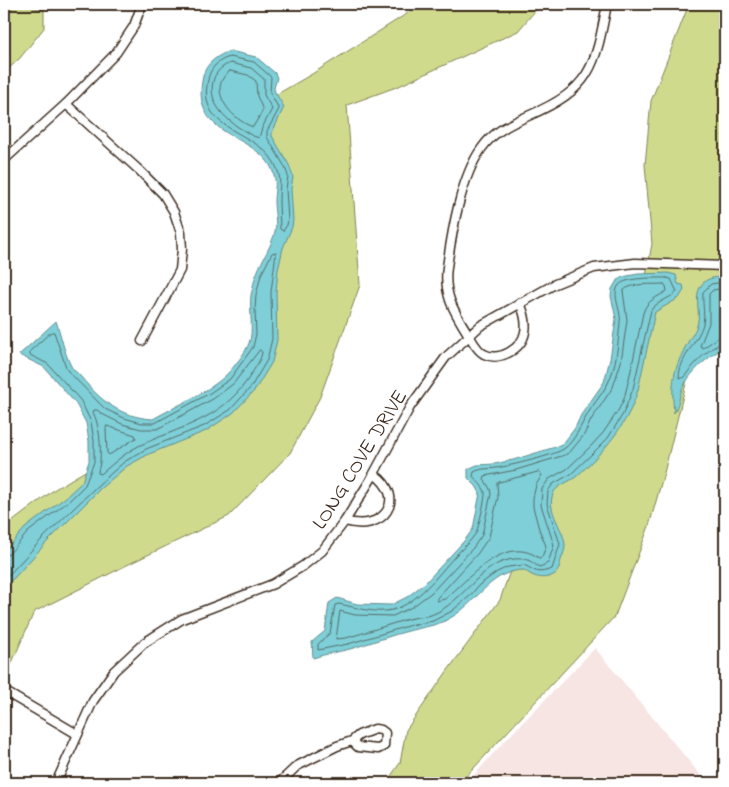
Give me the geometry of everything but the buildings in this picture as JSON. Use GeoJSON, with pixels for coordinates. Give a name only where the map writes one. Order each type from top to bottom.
{"type":"FeatureCollection","features":[{"type":"Feature","properties":{"kind":"street"},"geometry":{"type":"LineString","coordinates":[[4,160],[66,104],[116,53],[134,26],[142,4]]}},
{"type":"Feature","properties":{"kind":"street"},"geometry":{"type":"LineString","coordinates":[[520,303],[525,316],[525,332],[522,340],[514,350],[504,355],[493,357],[483,354],[454,312],[448,293],[447,269],[455,220],[462,193],[481,148],[496,132],[549,107],[570,93],[583,81],[594,60],[601,37],[607,4]]}},
{"type":"Feature","properties":{"kind":"street"},"geometry":{"type":"LineString","coordinates":[[66,104],[163,194],[174,212],[181,233],[180,270],[142,341]]}},
{"type":"Feature","properties":{"kind":"street","name":"LONG COVE DRIVE"},"geometry":{"type":"LineString","coordinates":[[56,783],[93,701],[114,671],[144,643],[182,619],[273,584],[322,551],[345,521],[374,474],[410,407],[446,358],[480,326],[555,284],[594,268],[635,263],[725,266]]}},
{"type":"Feature","properties":{"kind":"street"},"geometry":{"type":"LineString","coordinates":[[345,521],[354,524],[366,524],[378,521],[387,512],[390,499],[388,488],[383,480],[374,474]]}},
{"type":"Feature","properties":{"kind":"street"},"geometry":{"type":"LineString","coordinates":[[4,691],[77,734]]}},
{"type":"Feature","properties":{"kind":"street"},"geometry":{"type":"LineString","coordinates":[[279,783],[297,766],[337,746],[352,741]]}},
{"type":"Feature","properties":{"kind":"shaded area"},"geometry":{"type":"Polygon","coordinates":[[[595,648],[707,783],[467,783],[502,744],[595,648]]]}},
{"type":"Feature","properties":{"kind":"green space"},"geometry":{"type":"Polygon","coordinates":[[[21,4],[44,10],[44,28],[20,58],[4,73],[4,11],[21,4]]]}},
{"type":"Feature","properties":{"kind":"green space"},"geometry":{"type":"Polygon","coordinates":[[[422,4],[541,4],[518,31],[399,86],[347,105],[360,285],[320,397],[290,453],[229,516],[34,612],[4,681],[4,528],[55,489],[144,436],[256,360],[284,194],[260,104],[312,74],[422,4]]]}},
{"type":"Feature","properties":{"kind":"green space"},"geometry":{"type":"Polygon","coordinates":[[[689,4],[725,4],[725,267],[693,355],[649,526],[615,616],[460,783],[386,783],[400,763],[406,730],[500,600],[521,539],[573,457],[635,333],[652,244],[645,165],[651,101],[689,4]]]}},
{"type":"Feature","properties":{"kind":"water"},"geometry":{"type":"Polygon","coordinates":[[[230,51],[256,57],[275,73],[277,78],[274,88],[275,92],[284,107],[272,136],[289,165],[293,177],[291,189],[293,220],[283,248],[278,270],[276,292],[277,340],[272,362],[255,390],[233,413],[206,431],[149,454],[127,466],[101,488],[4,586],[5,551],[25,528],[66,497],[82,482],[89,461],[89,441],[86,423],[76,404],[44,367],[19,355],[56,321],[71,366],[96,393],[121,411],[141,418],[153,419],[221,380],[243,355],[247,347],[251,333],[251,295],[256,275],[272,242],[275,231],[275,182],[274,175],[267,161],[256,151],[216,125],[206,113],[201,97],[203,76],[213,60],[230,51]]]}},
{"type":"Feature","properties":{"kind":"water"},"geometry":{"type":"Polygon","coordinates":[[[668,273],[676,275],[678,284],[683,285],[684,290],[679,298],[655,312],[638,390],[628,415],[614,437],[596,457],[577,476],[560,486],[553,494],[551,500],[553,513],[565,545],[556,573],[543,578],[531,575],[524,570],[513,571],[495,580],[463,609],[445,621],[313,658],[312,642],[325,631],[329,603],[337,598],[357,604],[391,605],[407,597],[425,583],[464,541],[473,529],[480,493],[468,478],[468,469],[477,465],[513,460],[562,445],[604,382],[610,359],[616,319],[611,296],[616,282],[622,277],[638,274],[668,273]]]}},
{"type":"Feature","properties":{"kind":"water"},"geometry":{"type":"Polygon","coordinates":[[[725,277],[725,347],[707,359],[691,375],[683,387],[674,413],[674,376],[697,324],[698,292],[703,283],[708,280],[725,277]]]}}]}
